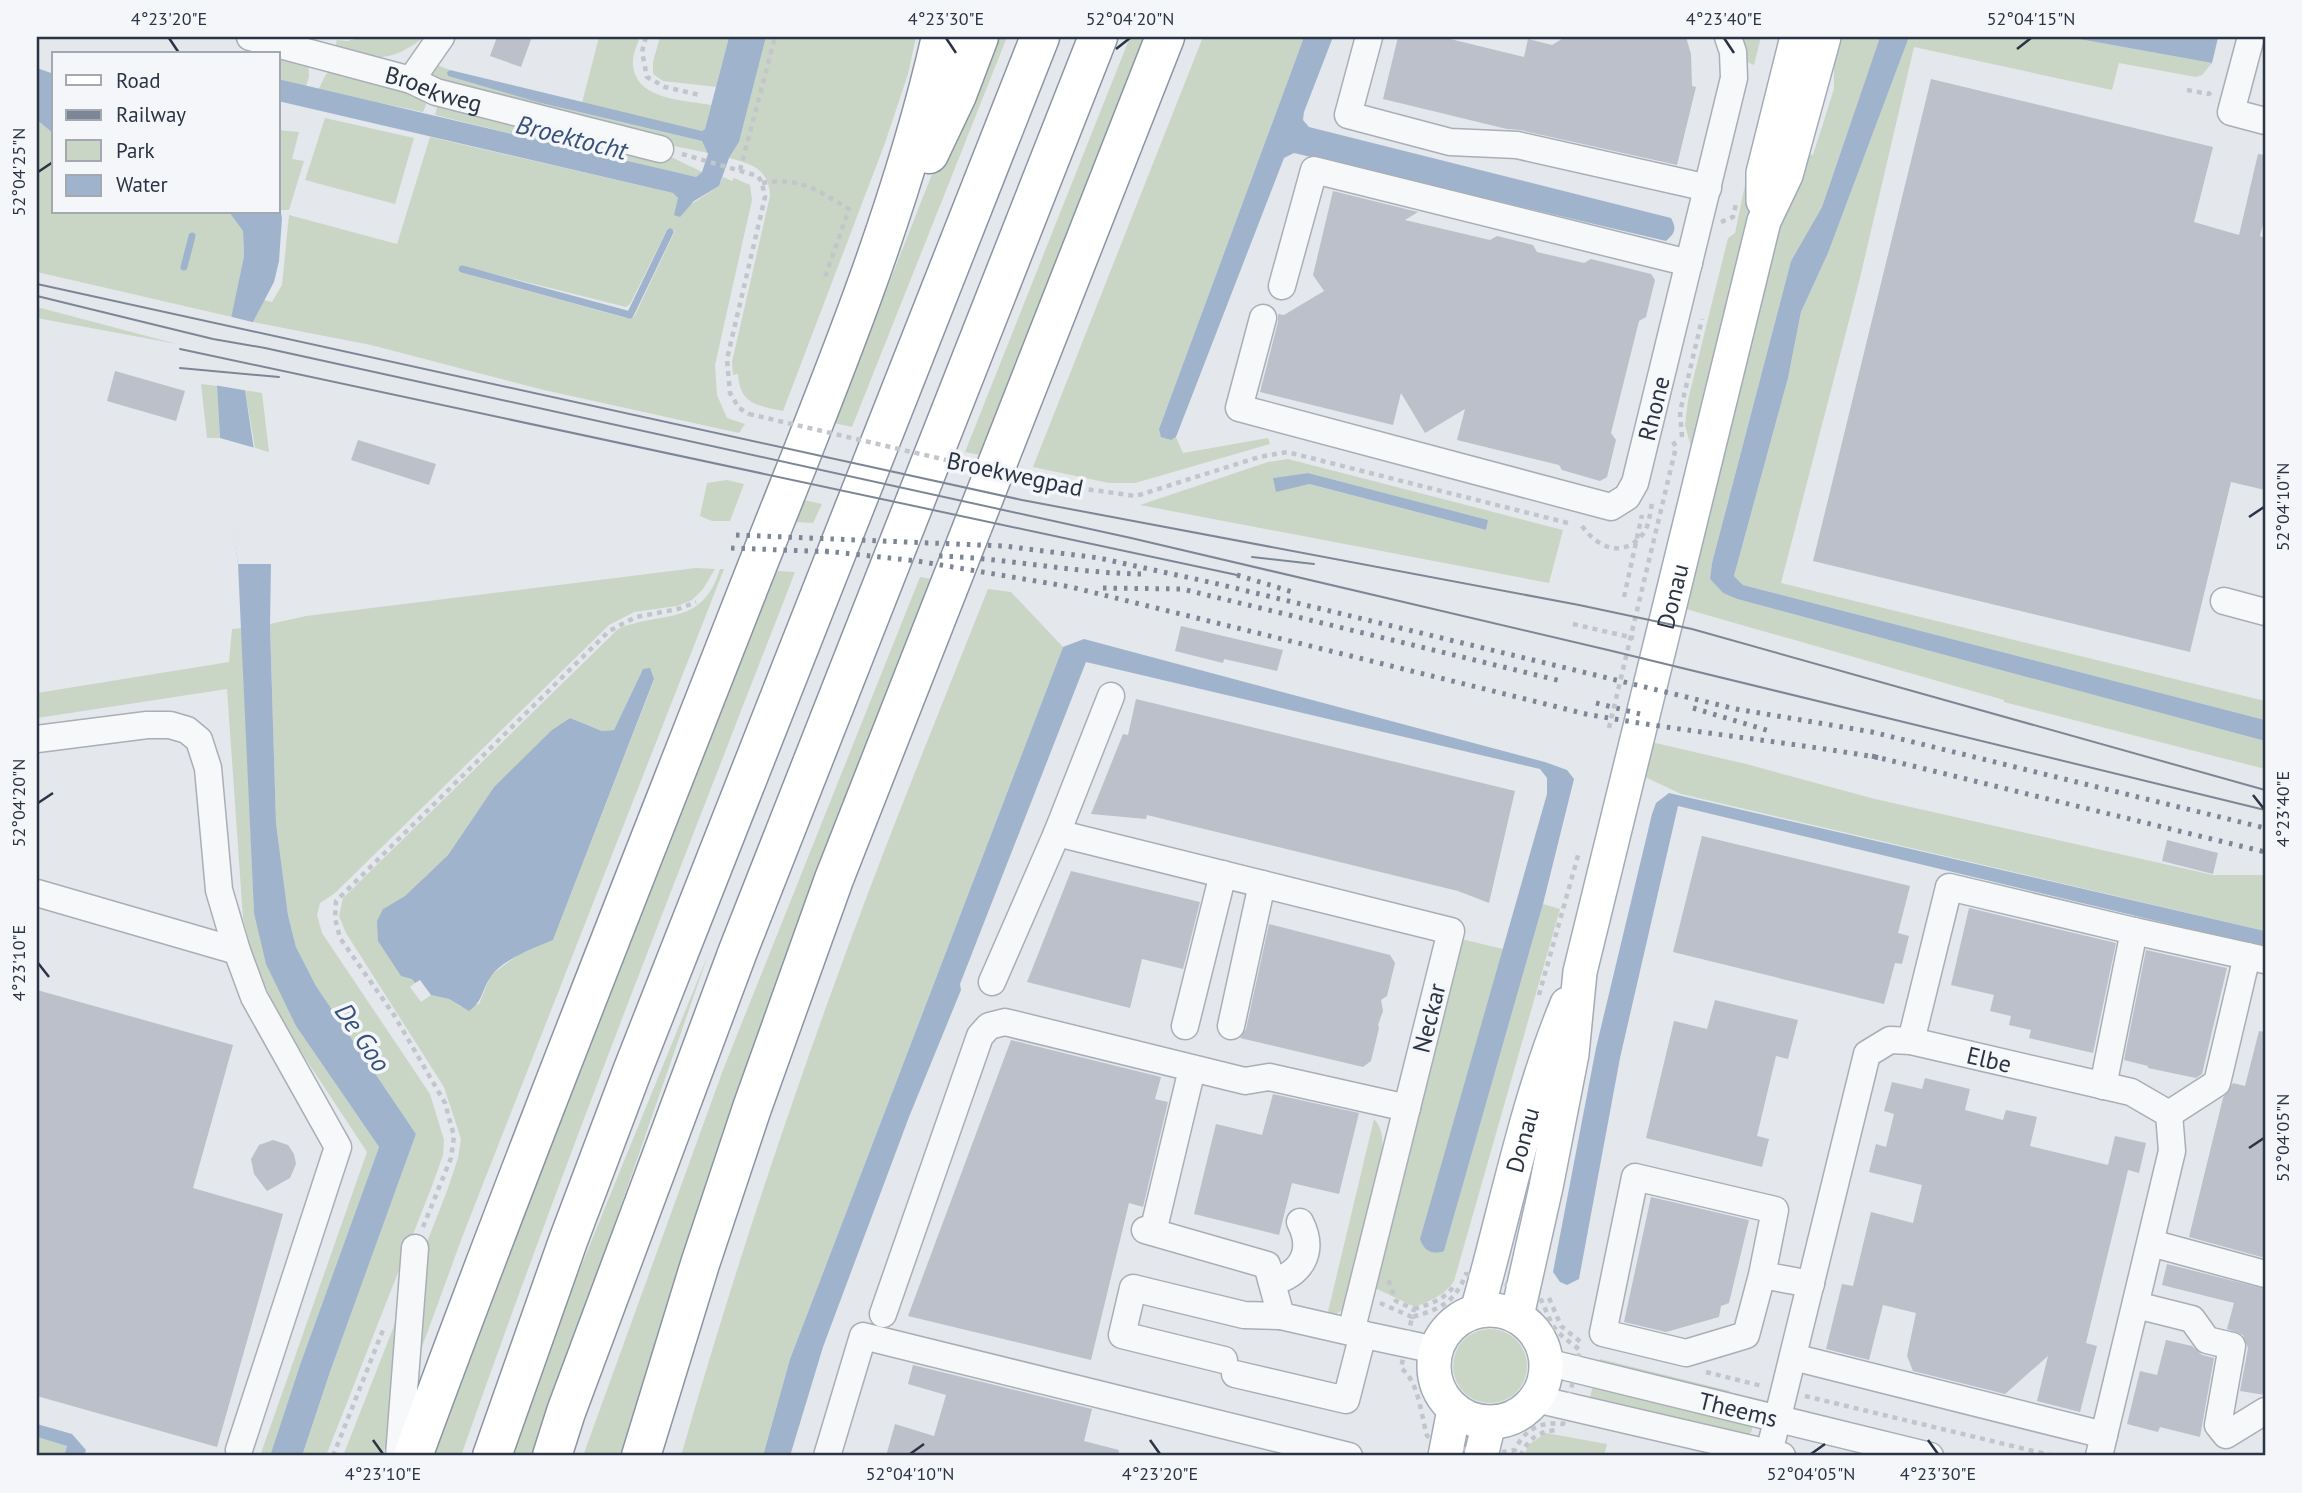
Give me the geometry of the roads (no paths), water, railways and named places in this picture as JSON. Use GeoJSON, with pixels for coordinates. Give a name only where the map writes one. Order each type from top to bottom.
{"type":"FeatureCollection","features":[{"type":"Feature","properties":{"kind":"highway"},"geometry":{"type":"LineString","coordinates":[[413,1456],[570,1041],[869,280],[929,90],[941,37]]}},
{"type":"Feature","properties":{"kind":"highway"},"geometry":{"type":"LineString","coordinates":[[869,280],[957,95],[979,37]]}},
{"type":"Feature","properties":{"kind":"highway"},"geometry":{"type":"LineString","coordinates":[[492,1456],[568,1241],[638,1057],[1040,37]]}},
{"type":"Feature","properties":{"kind":"highway"},"geometry":{"type":"LineString","coordinates":[[552,1456],[738,951],[1098,37]]}},
{"type":"Feature","properties":{"kind":"highway"},"geometry":{"type":"LineString","coordinates":[[641,1456],[731,1171],[834,879],[1165,37]]}},
{"type":"Feature","properties":{"kind":"main road","name":"Donau"},"geometry":{"type":"LineString","coordinates":[[1764,221],[1763,173],[1797,37]]}},
{"type":"Feature","properties":{"kind":"main road","name":"Donau"},"geometry":{"type":"LineString","coordinates":[[1521,1294],[1546,1187],[1572,1054],[1580,972],[1764,221],[1786,175],[1824,37]]}},
{"type":"Feature","properties":{"kind":"main road","name":"Donau"},"geometry":{"type":"LineString","coordinates":[[1477,1311],[1472,1277],[1512,1175],[1549,1047],[1580,972]]}},
{"type":"Feature","properties":{"kind":"main road"},"geometry":{"type":"LineString","coordinates":[[1521,1294],[1528,1325],[1561,1366],[1544,1382],[1556,1412],[1515,1417],[1496,1448],[1454,1410],[1440,1393],[1434,1372],[1421,1347],[1468,1314],[1497,1310],[1521,1294]]}},
{"type":"Feature","properties":{"kind":"main road"},"geometry":{"type":"LineString","coordinates":[[1446,1450],[1454,1410]]}},
{"type":"Feature","properties":{"kind":"street","name":"Broekweg"},"geometry":{"type":"LineString","coordinates":[[250,37],[411,80],[436,92],[660,149]]}},
{"type":"Feature","properties":{"kind":"street"},"geometry":{"type":"LineString","coordinates":[[411,80],[442,37]]}},
{"type":"Feature","properties":{"kind":"street"},"geometry":{"type":"LineString","coordinates":[[1369,37],[1348,115],[1450,142],[1517,145],[1708,188]]}},
{"type":"Feature","properties":{"kind":"street","name":"Rhone"},"geometry":{"type":"LineString","coordinates":[[1263,318],[1239,408],[1611,507],[1627,498],[1635,483],[1734,78],[1733,52],[1728,37]]}},
{"type":"Feature","properties":{"kind":"street"},"geometry":{"type":"LineString","coordinates":[[2251,37],[2231,112],[2265,121]]}},
{"type":"Feature","properties":{"kind":"street"},"geometry":{"type":"LineString","coordinates":[[1282,286],[1314,170],[1689,263]]}},
{"type":"Feature","properties":{"kind":"street"},"geometry":{"type":"LineString","coordinates":[[2224,601],[2265,612]]}},
{"type":"Feature","properties":{"kind":"street"},"geometry":{"type":"LineString","coordinates":[[992,982],[1058,833],[1111,696]]}},
{"type":"Feature","properties":{"kind":"street"},"geometry":{"type":"LineString","coordinates":[[37,739],[147,725],[170,725],[187,730],[199,740],[208,768],[219,890],[237,951],[254,997],[338,1147],[239,1450]]}},
{"type":"Feature","properties":{"kind":"street","name":"Neckar"},"geometry":{"type":"LineString","coordinates":[[1058,833],[1451,931],[1359,1295],[1357,1333],[1346,1400],[1122,1335],[1133,1288],[1244,1315],[1281,1316]]}},
{"type":"Feature","properties":{"kind":"street"},"geometry":{"type":"LineString","coordinates":[[1185,1026],[1223,874]]}},
{"type":"Feature","properties":{"kind":"street"},"geometry":{"type":"LineString","coordinates":[[1230,1026],[1262,884]]}},
{"type":"Feature","properties":{"kind":"street"},"geometry":{"type":"LineString","coordinates":[[1793,1357],[2102,1446],[2172,1151],[2169,1114],[2217,1083],[2256,958],[1949,887],[1911,1041]]}},
{"type":"Feature","properties":{"kind":"street"},"geometry":{"type":"LineString","coordinates":[[37,892],[237,951]]}},
{"type":"Feature","properties":{"kind":"street"},"geometry":{"type":"LineString","coordinates":[[2103,1086],[2134,931]]}},
{"type":"Feature","properties":{"kind":"street"},"geometry":{"type":"LineString","coordinates":[[883,1314],[980,1036],[989,1026],[1005,1022],[1245,1081],[1269,1077],[1407,1108]]}},
{"type":"Feature","properties":{"kind":"street","name":"Elbe"},"geometry":{"type":"LineString","coordinates":[[1776,1455],[1777,1419],[1867,1054],[1890,1040],[1911,1041],[2131,1092],[2169,1114]]}},
{"type":"Feature","properties":{"kind":"street"},"geometry":{"type":"LineString","coordinates":[[1192,1069],[1149,1231],[1267,1265],[1281,1316],[1421,1347]]}},
{"type":"Feature","properties":{"kind":"street"},"geometry":{"type":"LineString","coordinates":[[1635,1177],[1775,1210],[1762,1275],[1746,1335],[1686,1353],[1603,1333],[1635,1177]]}},
{"type":"Feature","properties":{"kind":"street"},"geometry":{"type":"LineString","coordinates":[[1272,1282],[1297,1270],[1303,1259],[1307,1245],[1306,1234],[1300,1222]]}},
{"type":"Feature","properties":{"kind":"street"},"geometry":{"type":"LineString","coordinates":[[2151,1243],[2265,1274]]}},
{"type":"Feature","properties":{"kind":"street"},"geometry":{"type":"LineString","coordinates":[[399,1456],[415,1248]]}},
{"type":"Feature","properties":{"kind":"street"},"geometry":{"type":"LineString","coordinates":[[1762,1275],[1811,1284]]}},
{"type":"Feature","properties":{"kind":"street"},"geometry":{"type":"LineString","coordinates":[[2136,1305],[2192,1319],[2207,1340],[2232,1346],[2218,1425],[2226,1435],[2265,1411]]}},
{"type":"Feature","properties":{"kind":"street"},"geometry":{"type":"LineString","coordinates":[[827,1456],[863,1336],[1349,1456]]}},
{"type":"Feature","properties":{"kind":"street","name":"Theems"},"geometry":{"type":"LineString","coordinates":[[1561,1366],[1930,1456]]}},
{"type":"Feature","properties":{"kind":"street","name":"Theems"},"geometry":{"type":"LineString","coordinates":[[1556,1412],[1776,1455]]}},
{"type":"Feature","properties":{"kind":"water"},"geometry":{"type":"Polygon","coordinates":[[[729,37],[766,37],[739,142],[729,158],[719,186],[694,201],[680,217],[674,215],[678,198],[673,193],[280,101],[280,79],[696,177],[702,172],[708,154],[702,141],[541,103],[448,76],[447,72],[450,70],[702,131],[705,129],[729,37]]]}},
{"type":"Feature","properties":{"kind":"water"},"geometry":{"type":"Polygon","coordinates":[[[1304,37],[1333,37],[1304,112],[1303,120],[1309,127],[1671,218],[1674,231],[1666,241],[1294,153],[1284,158],[1176,437],[1171,440],[1161,437],[1159,429],[1304,37]]]}},
{"type":"Feature","properties":{"kind":"water"},"geometry":{"type":"Polygon","coordinates":[[[1880,37],[1909,37],[1828,253],[1801,312],[1788,378],[1734,576],[1743,585],[2265,720],[2265,741],[1737,599],[1723,593],[1710,579],[1791,261],[1822,207],[1880,37]]]}},
{"type":"Feature","properties":{"kind":"water"},"geometry":{"type":"Polygon","coordinates":[[[2068,37],[2211,37],[2218,38],[2212,63],[2068,37]]]}},
{"type":"Feature","properties":{"kind":"water"},"geometry":{"type":"Polygon","coordinates":[[[37,68],[52,73],[52,132],[37,120],[37,68]]]}},
{"type":"Feature","properties":{"kind":"water"},"geometry":{"type":"Polygon","coordinates":[[[280,208],[282,218],[279,261],[274,282],[253,322],[245,390],[271,564],[270,625],[276,823],[288,915],[296,947],[316,986],[416,1134],[302,1456],[270,1456],[379,1147],[296,1026],[266,964],[254,913],[238,564],[220,438],[217,386],[244,256],[243,231],[230,214],[280,214],[280,208]]]}},
{"type":"Feature","properties":{"kind":"water"},"geometry":{"type":"Polygon","coordinates":[[[1308,473],[1488,520],[1486,530],[1309,484],[1276,492],[1273,478],[1308,473]]]}},
{"type":"Feature","properties":{"kind":"water"},"geometry":{"type":"Polygon","coordinates":[[[1084,639],[1545,762],[1567,770],[1574,779],[1543,904],[1444,1251],[1429,1251],[1420,1239],[1547,794],[1547,778],[1540,769],[1086,662],[960,984],[961,990],[909,1117],[823,1347],[790,1456],[763,1456],[790,1359],[1063,647],[1084,639]]]}},
{"type":"Feature","properties":{"kind":"water"},"geometry":{"type":"Polygon","coordinates":[[[650,668],[654,679],[553,940],[518,955],[502,966],[490,978],[479,1000],[469,1011],[449,999],[431,995],[420,980],[415,983],[412,979],[401,976],[378,941],[377,921],[383,909],[405,896],[448,855],[494,787],[552,730],[570,718],[602,731],[614,730],[643,669],[650,668]]]}},
{"type":"Feature","properties":{"kind":"water"},"geometry":{"type":"Polygon","coordinates":[[[1669,793],[2265,931],[2265,947],[1678,806],[1620,1058],[1579,1279],[1567,1285],[1560,1282],[1553,1272],[1596,1048],[1652,814],[1656,803],[1669,793]]]}},
{"type":"Feature","properties":{"kind":"water"},"geometry":{"type":"Polygon","coordinates":[[[37,1424],[72,1434],[86,1450],[84,1456],[64,1456],[67,1446],[37,1437],[37,1424]]]}},
{"type":"Feature","properties":{"kind":"waterway"},"geometry":{"type":"LineString","coordinates":[[462,269],[630,315],[670,232]]}},
{"type":"Feature","properties":{"kind":"waterway"},"geometry":{"type":"LineString","coordinates":[[184,267],[192,236]]}},
{"type":"Feature","properties":{"kind":"tram line"},"geometry":{"type":"LineString","coordinates":[[37,284],[1022,500],[1579,605],[1692,629],[2265,790]]}},
{"type":"Feature","properties":{"kind":"tram line"},"geometry":{"type":"LineString","coordinates":[[37,296],[213,339],[265,348],[1131,538],[1608,650],[2265,810]]}},
{"type":"Feature","properties":{"kind":"tram line"},"geometry":{"type":"LineString","coordinates":[[180,349],[1237,575]]}},
{"type":"Feature","properties":{"kind":"tram line"},"geometry":{"type":"LineString","coordinates":[[180,368],[279,377]]}},
{"type":"Feature","properties":{"kind":"tram line"},"geometry":{"type":"LineString","coordinates":[[1252,557],[1314,564]]}},
{"type":"Feature","properties":{"kind":"railway"},"geometry":{"type":"LineString","coordinates":[[736,535],[1004,546],[1099,558],[1218,584],[1736,709],[1872,732],[2265,828]]}},
{"type":"Feature","properties":{"kind":"railway"},"geometry":{"type":"LineString","coordinates":[[731,548],[834,552]]}},
{"type":"Feature","properties":{"kind":"railway"},"geometry":{"type":"LineString","coordinates":[[825,551],[917,561],[1071,587],[1586,714],[1881,758]]}},
{"type":"Feature","properties":{"kind":"railway"},"geometry":{"type":"LineString","coordinates":[[939,556],[1141,574]]}},
{"type":"Feature","properties":{"kind":"railway"},"geometry":{"type":"LineString","coordinates":[[1237,575],[1296,593]]}},
{"type":"Feature","properties":{"kind":"railway"},"geometry":{"type":"LineString","coordinates":[[1103,588],[1182,589],[1561,681]]}},
{"type":"Feature","properties":{"kind":"railway"},"geometry":{"type":"LineString","coordinates":[[1596,703],[1640,714]]}},
{"type":"Feature","properties":{"kind":"railway"},"geometry":{"type":"LineString","coordinates":[[1693,708],[1773,732]]}},
{"type":"Feature","properties":{"kind":"railway"},"geometry":{"type":"LineString","coordinates":[[1872,756],[2265,852]]}},
{"type":"Feature","properties":{"kind":"water label","name":"Broektocht"},"geometry":{"type":"Point","coordinates":[572,137]}},
{"type":"Feature","properties":{"kind":"water label","name":"De Goo"},"geometry":{"type":"Point","coordinates":[363,1037]}}]}
